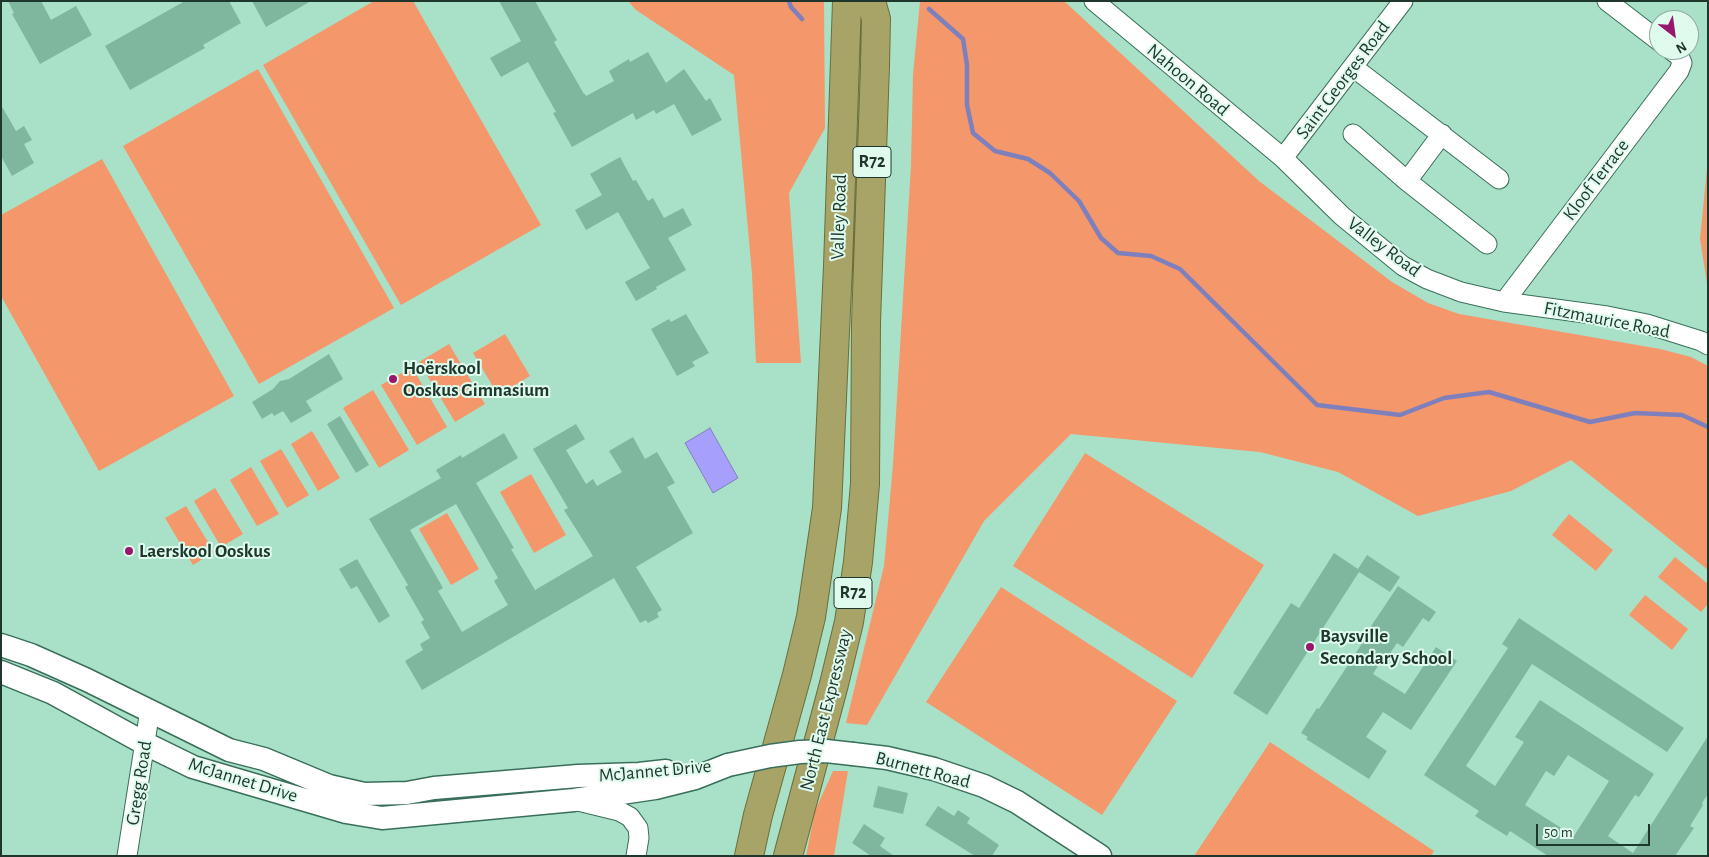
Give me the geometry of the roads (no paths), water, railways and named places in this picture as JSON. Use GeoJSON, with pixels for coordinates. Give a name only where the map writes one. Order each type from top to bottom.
{"type":"FeatureCollection","features":[{"type":"Feature","properties":{"kind":"highway","name":"Valley Road"},"geometry":{"type":"LineString","coordinates":[[832,404],[847,1]]}},
{"type":"Feature","properties":{"kind":"highway","name":"Valley Road"},"geometry":{"type":"LineString","coordinates":[[866,323],[876,7]]}},
{"type":"Feature","properties":{"kind":"highway","name":"North East Expressway"},"geometry":{"type":"LineString","coordinates":[[788,856],[836,675],[848,622],[858,562],[865,484],[866,323]]}},
{"type":"Feature","properties":{"kind":"highway","name":"North East Expressway"},"geometry":{"type":"LineString","coordinates":[[749,856],[758,814],[797,675],[810,617],[827,508],[832,404]]}},
{"type":"Feature","properties":{"kind":"street","name":"Nahoon Road"},"geometry":{"type":"LineString","coordinates":[[1094,1],[1283,158]]}},
{"type":"Feature","properties":{"kind":"street","name":"Saint Georges Road"},"geometry":{"type":"LineString","coordinates":[[1283,158],[1402,1]]}},
{"type":"Feature","properties":{"kind":"street"},"geometry":{"type":"LineString","coordinates":[[1607,1],[1649,33]]}},
{"type":"Feature","properties":{"kind":"street","name":"Kloof Terrace"},"geometry":{"type":"LineString","coordinates":[[1504,302],[1679,71],[1682,63],[1680,60]]}},
{"type":"Feature","properties":{"kind":"street"},"geometry":{"type":"LineString","coordinates":[[1353,67],[1499,179]]}},
{"type":"Feature","properties":{"kind":"street"},"geometry":{"type":"LineString","coordinates":[[1353,134],[1407,181],[1487,244]]}},
{"type":"Feature","properties":{"kind":"street"},"geometry":{"type":"LineString","coordinates":[[1407,181],[1442,134]]}},
{"type":"Feature","properties":{"kind":"street","name":"Valley Road"},"geometry":{"type":"LineString","coordinates":[[1283,158],[1342,216],[1403,266],[1427,279],[1461,292],[1504,302]]}},
{"type":"Feature","properties":{"kind":"street","name":"Fitzmaurice Road"},"geometry":{"type":"LineString","coordinates":[[1504,302],[1607,316],[1647,324],[1701,341],[1708,345]]}},
{"type":"Feature","properties":{"kind":"street","name":"McJannet Drive"},"geometry":{"type":"LineString","coordinates":[[1,645],[31,655],[150,710],[229,750],[264,759],[329,796],[346,812],[382,818],[574,800],[677,783],[728,765]]}},
{"type":"Feature","properties":{"kind":"street","name":"McJannet Drive"},"geometry":{"type":"LineString","coordinates":[[1,672],[53,693],[146,744],[193,767],[329,796],[407,793],[434,788],[578,776],[638,774],[728,765]]}},
{"type":"Feature","properties":{"kind":"street","name":"Gregg Road"},"geometry":{"type":"LineString","coordinates":[[127,856],[150,710]]}},
{"type":"Feature","properties":{"kind":"street","name":"Burnett Road"},"geometry":{"type":"LineString","coordinates":[[728,765],[770,756],[826,751],[887,758],[934,769],[984,786],[1017,802],[1100,856]]}},
{"type":"Feature","properties":{"kind":"street"},"geometry":{"type":"LineString","coordinates":[[578,776],[581,782],[588,786],[610,788],[625,792]]}},
{"type":"Feature","properties":{"kind":"street"},"geometry":{"type":"LineString","coordinates":[[574,800],[619,811],[630,817],[638,828],[639,838],[636,856]]}},
{"type":"Feature","properties":{"kind":"waterway"},"geometry":{"type":"LineString","coordinates":[[789,1],[791,7],[802,19]]}},
{"type":"Feature","properties":{"kind":"waterway"},"geometry":{"type":"LineString","coordinates":[[929,9],[963,39],[967,65],[967,105],[973,133],[995,151],[1028,159],[1050,173],[1079,201],[1101,238],[1118,253],[1151,256],[1180,269],[1317,405],[1400,415],[1444,398],[1489,392],[1590,422],[1635,413],[1682,415],[1708,427]]}},
{"type":"Feature","properties":{"kind":"place","name":"Hoërskool Ooskus Gimnasium"},"geometry":{"type":"Point","coordinates":[393,379]}},
{"type":"Feature","properties":{"kind":"place","name":"Laerskool Ooskus"},"geometry":{"type":"Point","coordinates":[129,551]}},
{"type":"Feature","properties":{"kind":"place","name":"Baysville Secondary School"},"geometry":{"type":"Point","coordinates":[1310,647]}}]}
